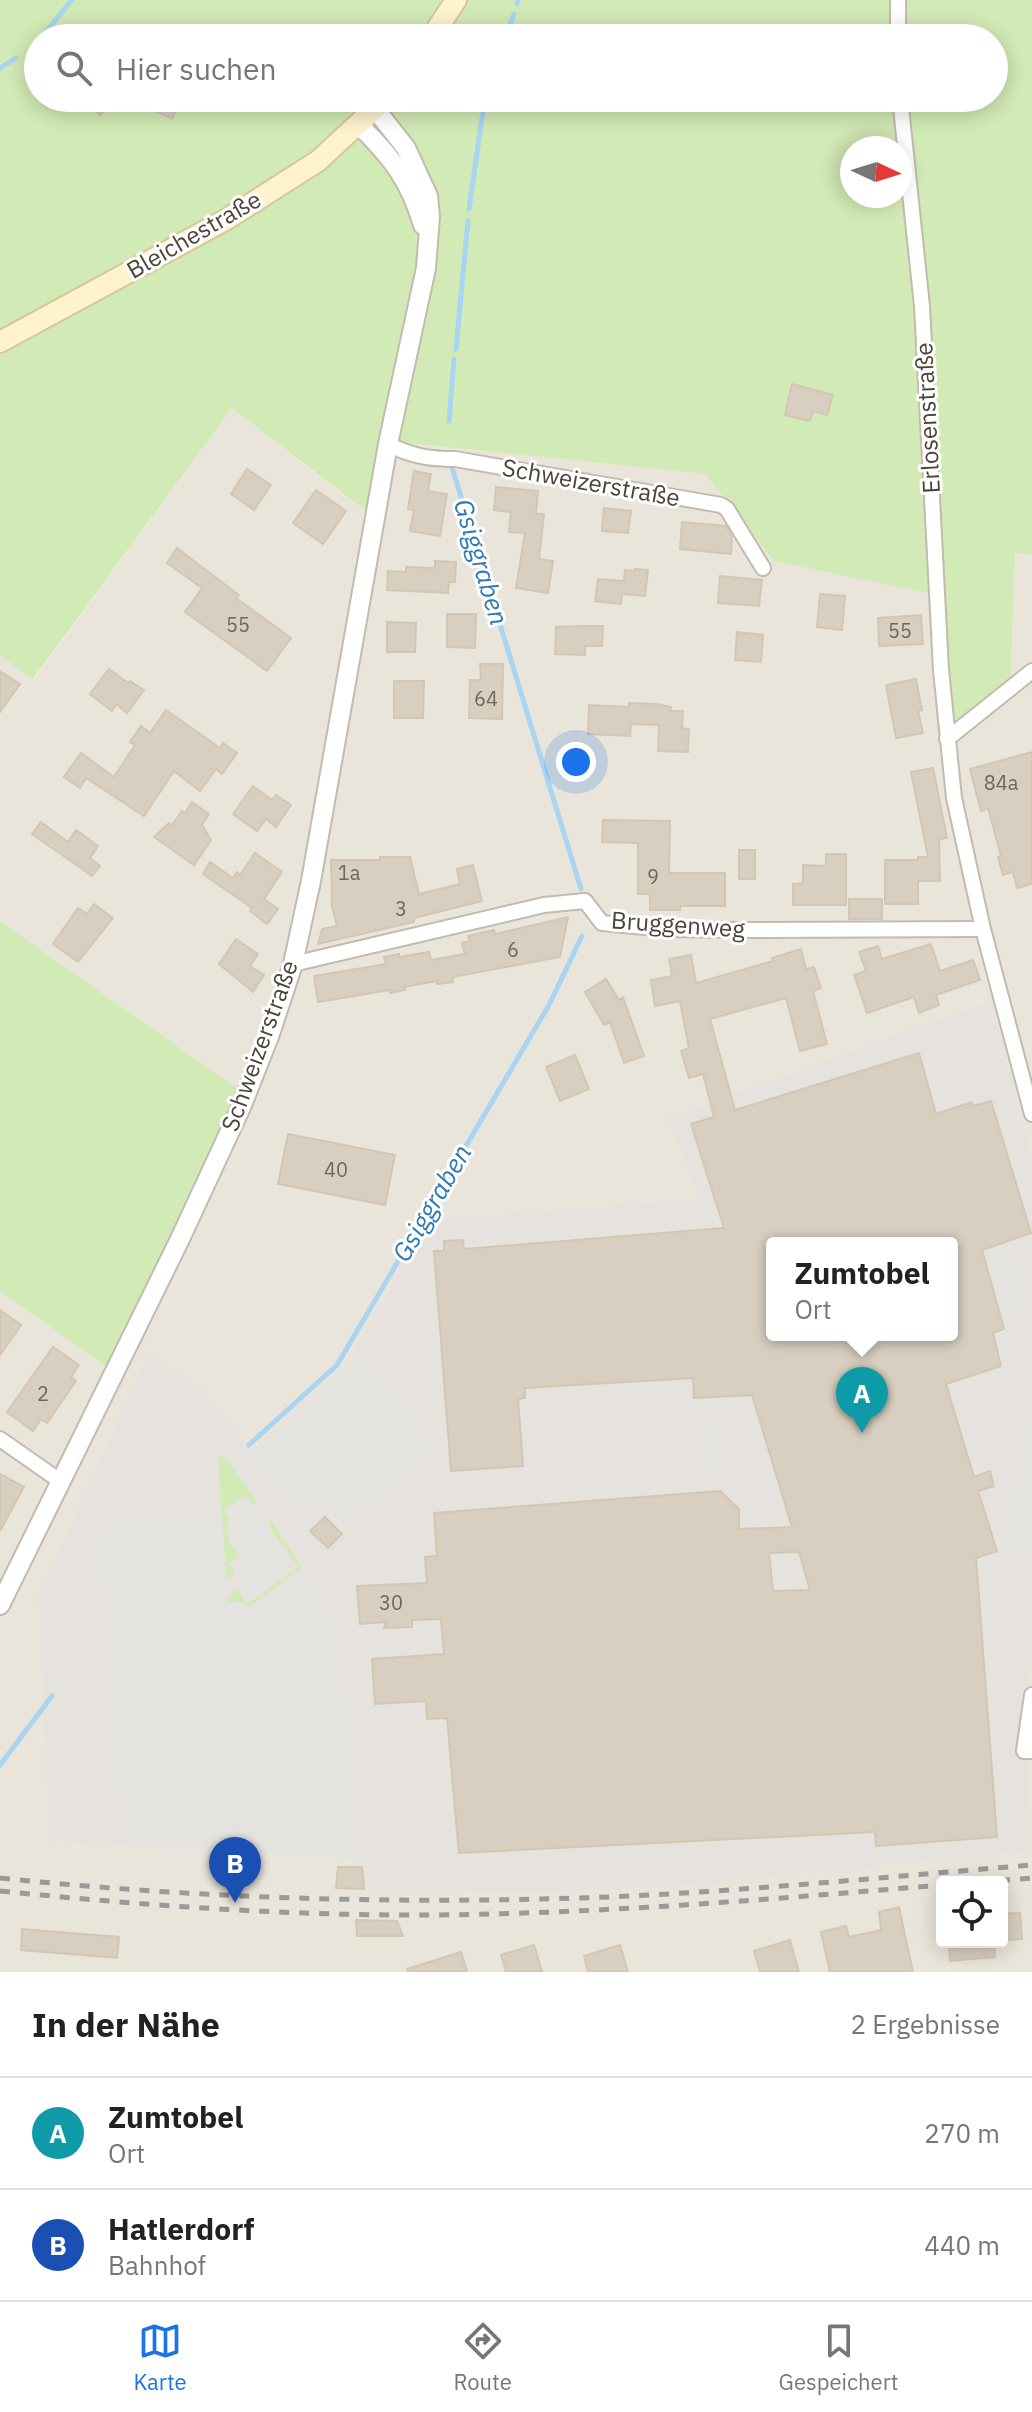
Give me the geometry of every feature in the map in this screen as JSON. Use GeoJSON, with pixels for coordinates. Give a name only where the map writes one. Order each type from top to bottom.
{"type":"FeatureCollection","features":[{"type":"Feature","properties":{"kind":"main road"},"geometry":{"type":"LineString","coordinates":[[440,24],[456,0]]}},
{"type":"Feature","properties":{"kind":"main road","name":"Bleichestraße"},"geometry":{"type":"LineString","coordinates":[[0,342],[204,234],[318,161],[373,112]]}},
{"type":"Feature","properties":{"kind":"street"},"geometry":{"type":"LineString","coordinates":[[898,0],[898,24]]}},
{"type":"Feature","properties":{"kind":"street","name":"Schweizerstraße"},"geometry":{"type":"LineString","coordinates":[[0,1605],[167,1266],[242,1105],[293,964],[311,881],[388,444],[426,268],[430,216],[428,196],[419,172],[385,112]]}},
{"type":"Feature","properties":{"kind":"street","name":"Erlosenstraße"},"geometry":{"type":"LineString","coordinates":[[901,112],[922,306],[947,739],[954,798],[983,929],[1032,1114]]}},
{"type":"Feature","properties":{"kind":"street","name":"Schweizerstraße"},"geometry":{"type":"LineString","coordinates":[[359,125],[394,162],[406,180],[428,239]]}},
{"type":"Feature","properties":{"kind":"street","name":"Schweizerstraße"},"geometry":{"type":"LineString","coordinates":[[388,444],[407,454],[427,459],[455,459],[721,505],[727,509],[763,568]]}},
{"type":"Feature","properties":{"kind":"street"},"geometry":{"type":"LineString","coordinates":[[947,739],[1032,671]]}},
{"type":"Feature","properties":{"kind":"street","name":"Bruggenweg"},"geometry":{"type":"LineString","coordinates":[[293,964],[544,905],[585,901],[602,923],[628,927],[983,929]]}},
{"type":"Feature","properties":{"kind":"street"},"geometry":{"type":"LineString","coordinates":[[0,1439],[60,1481]]}},
{"type":"Feature","properties":{"kind":"street"},"geometry":{"type":"LineString","coordinates":[[1028,1751],[1032,1695]]}},
{"type":"Feature","properties":{"kind":"shaded area"},"geometry":{"type":"Polygon","coordinates":[[[232,408],[372,517],[386,441],[705,474],[774,561],[942,589],[1011,676],[1015,553],[1032,555],[1032,1972],[0,1972],[0,1291],[110,1369],[241,1091],[0,921],[0,656],[34,679],[232,408]]]}},
{"type":"Feature","properties":{"kind":"shaded area"},"geometry":{"type":"Polygon","coordinates":[[[992,1001],[1032,1161],[1032,1654],[1025,1694],[1031,1850],[704,1884],[570,1891],[356,1890],[355,1858],[50,1841],[39,1596],[149,1354],[202,1390],[250,1451],[349,1361],[429,1220],[700,1199],[669,1118],[992,1001]]]}},
{"type":"Feature","properties":{"kind":"shaded area"},"geometry":{"type":"Polygon","coordinates":[[[997,1246],[1001,1259],[1019,1274],[1029,1307],[1015,1311],[1004,1279],[990,1267],[984,1250],[997,1246]]]}},
{"type":"Feature","properties":{"kind":"shaded area"},"geometry":{"type":"Polygon","coordinates":[[[362,1360],[420,1426],[331,1510],[322,1502],[295,1505],[252,1457],[362,1360]]]}},
{"type":"Feature","properties":{"kind":"shaded area"},"geometry":{"type":"Polygon","coordinates":[[[1032,1372],[1032,1548],[1007,1544],[1027,1433],[1032,1372]]]}},
{"type":"Feature","properties":{"kind":"shaded area"},"geometry":{"type":"Polygon","coordinates":[[[702,1426],[715,1426],[718,1464],[704,1466],[702,1426]]]}},
{"type":"Feature","properties":{"kind":"shaded area"},"geometry":{"type":"Polygon","coordinates":[[[424,1433],[434,1443],[344,1525],[333,1514],[424,1433]]]}},
{"type":"Feature","properties":{"kind":"shaded area"},"geometry":{"type":"Polygon","coordinates":[[[246,1495],[298,1567],[247,1604],[231,1577],[234,1574],[229,1563],[239,1556],[229,1543],[227,1524],[230,1521],[224,1510],[246,1495]]]}},
{"type":"Feature","properties":{"kind":"shaded area"},"geometry":{"type":"Polygon","coordinates":[[[222,1520],[228,1602],[243,1602],[248,1609],[301,1571],[328,1615],[339,1651],[355,1859],[144,1846],[136,1835],[123,1835],[100,1529],[222,1520]]]}},
{"type":"Feature","properties":{"kind":"green space"},"geometry":{"type":"Polygon","coordinates":[[[0,0],[1032,0],[1032,555],[1015,553],[1011,676],[954,724],[937,595],[774,561],[705,474],[387,441],[373,517],[232,408],[33,679],[0,656],[0,0]]]}},
{"type":"Feature","properties":{"kind":"green space"},"geometry":{"type":"Polygon","coordinates":[[[0,921],[241,1091],[111,1370],[0,1291],[0,921]]]}},
{"type":"Feature","properties":{"kind":"green space"},"geometry":{"type":"Polygon","coordinates":[[[221,1455],[258,1503],[254,1506],[246,1496],[230,1522],[239,1556],[235,1574],[226,1579],[218,1459],[221,1455]]]}},
{"type":"Feature","properties":{"kind":"green space"},"geometry":{"type":"Polygon","coordinates":[[[270,1519],[302,1567],[247,1609],[228,1602],[229,1595],[237,1589],[247,1604],[297,1568],[269,1527],[270,1519]]]}},
{"type":"Feature","properties":{"kind":"building"},"geometry":{"type":"Polygon","coordinates":[[[158,112],[175,112],[172,119],[158,112]]]}},
{"type":"Feature","properties":{"kind":"building"},"geometry":{"type":"Polygon","coordinates":[[[792,384],[833,395],[827,415],[813,411],[810,421],[785,415],[792,384]]]}},
{"type":"Feature","properties":{"kind":"building"},"geometry":{"type":"Polygon","coordinates":[[[247,469],[271,485],[254,510],[231,494],[247,469]]]}},
{"type":"Feature","properties":{"kind":"building"},"geometry":{"type":"Polygon","coordinates":[[[414,471],[431,474],[428,491],[447,494],[440,536],[410,531],[414,510],[408,509],[414,471]]]}},
{"type":"Feature","properties":{"kind":"building"},"geometry":{"type":"Polygon","coordinates":[[[496,487],[538,491],[536,514],[544,514],[539,559],[553,561],[548,593],[516,588],[525,533],[509,532],[511,512],[494,510],[496,487]]]}},
{"type":"Feature","properties":{"kind":"building"},"geometry":{"type":"Polygon","coordinates":[[[316,490],[346,511],[323,544],[293,523],[316,490]]]}},
{"type":"Feature","properties":{"kind":"building"},"geometry":{"type":"Polygon","coordinates":[[[604,508],[631,511],[628,533],[602,531],[604,508]]]}},
{"type":"Feature","properties":{"kind":"building"},"geometry":{"type":"Polygon","coordinates":[[[682,522],[726,526],[732,537],[731,554],[680,549],[682,522]]]}},
{"type":"Feature","properties":{"kind":"building"},"geometry":{"type":"Polygon","coordinates":[[[177,548],[239,595],[236,598],[291,638],[267,671],[185,612],[202,588],[167,563],[177,548]]]}},
{"type":"Feature","properties":{"kind":"building"},"geometry":{"type":"Polygon","coordinates":[[[435,561],[456,562],[455,582],[449,582],[448,593],[387,590],[388,571],[406,572],[406,567],[435,568],[435,561]]]}},
{"type":"Feature","properties":{"kind":"building"},"geometry":{"type":"Polygon","coordinates":[[[625,570],[648,570],[645,596],[622,594],[621,604],[595,601],[598,579],[624,581],[625,570]]]}},
{"type":"Feature","properties":{"kind":"building"},"geometry":{"type":"Polygon","coordinates":[[[720,576],[762,580],[759,606],[718,603],[720,576]]]}},
{"type":"Feature","properties":{"kind":"building"},"geometry":{"type":"Polygon","coordinates":[[[820,594],[845,596],[842,630],[817,627],[820,594]]]}},
{"type":"Feature","properties":{"kind":"building"},"geometry":{"type":"Polygon","coordinates":[[[447,614],[476,614],[475,648],[447,647],[447,614]]]}},
{"type":"Feature","properties":{"kind":"building"},"geometry":{"type":"Polygon","coordinates":[[[921,615],[923,644],[879,646],[878,618],[921,615]]]}},
{"type":"Feature","properties":{"kind":"building"},"geometry":{"type":"Polygon","coordinates":[[[387,622],[416,623],[415,652],[387,652],[387,622]]]}},
{"type":"Feature","properties":{"kind":"building"},"geometry":{"type":"Polygon","coordinates":[[[603,626],[602,646],[585,646],[585,655],[555,654],[556,627],[603,626]]]}},
{"type":"Feature","properties":{"kind":"building"},"geometry":{"type":"Polygon","coordinates":[[[737,632],[763,635],[761,662],[735,660],[737,632]]]}},
{"type":"Feature","properties":{"kind":"building"},"geometry":{"type":"Polygon","coordinates":[[[480,664],[503,664],[502,719],[469,718],[470,680],[481,680],[480,664]]]}},
{"type":"Feature","properties":{"kind":"building"},"geometry":{"type":"Polygon","coordinates":[[[109,669],[144,690],[127,713],[116,704],[112,711],[90,694],[109,669]]]}},
{"type":"Feature","properties":{"kind":"building"},"geometry":{"type":"Polygon","coordinates":[[[0,671],[20,684],[0,712],[0,671]]]}},
{"type":"Feature","properties":{"kind":"building"},"geometry":{"type":"Polygon","coordinates":[[[916,679],[923,733],[896,738],[886,685],[916,679]]]}},
{"type":"Feature","properties":{"kind":"building"},"geometry":{"type":"Polygon","coordinates":[[[394,681],[424,681],[423,718],[394,718],[394,681]]]}},
{"type":"Feature","properties":{"kind":"building"},"geometry":{"type":"Polygon","coordinates":[[[629,703],[656,704],[671,707],[670,711],[683,711],[682,728],[689,729],[688,752],[658,751],[659,725],[631,724],[630,736],[588,734],[589,705],[629,707],[629,703]]]}},
{"type":"Feature","properties":{"kind":"building"},"geometry":{"type":"Polygon","coordinates":[[[166,710],[220,748],[223,743],[237,753],[222,774],[216,769],[200,791],[174,771],[144,816],[86,778],[80,788],[64,777],[81,753],[114,777],[135,745],[130,742],[141,726],[150,733],[166,710]]]}},
{"type":"Feature","properties":{"kind":"building"},"geometry":{"type":"Polygon","coordinates":[[[1032,752],[1032,884],[1017,888],[1013,872],[1003,875],[988,808],[981,811],[970,769],[1032,752]]]}},
{"type":"Feature","properties":{"kind":"building"},"geometry":{"type":"Polygon","coordinates":[[[933,768],[947,838],[939,839],[940,881],[918,881],[918,904],[885,904],[885,860],[928,857],[911,772],[933,768]]]}},
{"type":"Feature","properties":{"kind":"building"},"geometry":{"type":"Polygon","coordinates":[[[253,786],[272,800],[276,795],[291,805],[276,827],[266,819],[257,831],[233,814],[253,786]]]}},
{"type":"Feature","properties":{"kind":"building"},"geometry":{"type":"Polygon","coordinates":[[[192,802],[209,814],[202,825],[211,840],[194,865],[154,837],[169,823],[172,825],[192,802]]]}},
{"type":"Feature","properties":{"kind":"building"},"geometry":{"type":"Polygon","coordinates":[[[603,820],[670,821],[669,873],[725,873],[725,906],[650,910],[650,894],[638,894],[638,843],[602,842],[603,820]]]}},
{"type":"Feature","properties":{"kind":"building"},"geometry":{"type":"Polygon","coordinates":[[[41,822],[68,842],[76,830],[98,846],[90,858],[100,866],[92,876],[32,834],[41,822]]]}},
{"type":"Feature","properties":{"kind":"building"},"geometry":{"type":"Polygon","coordinates":[[[739,850],[755,850],[755,879],[739,879],[739,850]]]}},
{"type":"Feature","properties":{"kind":"building"},"geometry":{"type":"Polygon","coordinates":[[[255,853],[282,872],[264,899],[278,909],[267,924],[250,911],[252,908],[203,874],[210,862],[233,878],[237,872],[240,875],[255,853]]]}},
{"type":"Feature","properties":{"kind":"building"},"geometry":{"type":"Polygon","coordinates":[[[826,854],[846,854],[846,905],[793,905],[793,884],[803,883],[803,865],[826,866],[826,854]]]}},
{"type":"Feature","properties":{"kind":"building"},"geometry":{"type":"Polygon","coordinates":[[[380,857],[410,857],[419,894],[460,884],[457,869],[473,865],[482,901],[414,918],[414,922],[318,944],[322,929],[337,926],[332,906],[331,860],[380,860],[380,857]]]}},
{"type":"Feature","properties":{"kind":"building"},"geometry":{"type":"Polygon","coordinates":[[[849,899],[882,899],[882,919],[849,919],[849,899]]]}},
{"type":"Feature","properties":{"kind":"building"},"geometry":{"type":"Polygon","coordinates":[[[94,904],[113,918],[78,962],[53,944],[78,908],[87,914],[94,904]]]}},
{"type":"Feature","properties":{"kind":"building"},"geometry":{"type":"Polygon","coordinates":[[[568,917],[560,957],[453,977],[453,982],[437,984],[437,981],[390,993],[390,990],[318,1002],[314,976],[386,964],[384,957],[399,954],[399,957],[429,952],[431,960],[465,954],[462,943],[470,941],[468,936],[494,930],[495,934],[568,917]]]}},
{"type":"Feature","properties":{"kind":"building"},"geometry":{"type":"Polygon","coordinates":[[[236,939],[258,954],[250,966],[264,975],[253,992],[219,964],[236,939]]]}},
{"type":"Feature","properties":{"kind":"building"},"geometry":{"type":"Polygon","coordinates":[[[931,944],[940,971],[973,960],[980,980],[936,995],[939,1005],[919,1013],[914,997],[867,1013],[854,975],[866,971],[859,952],[878,946],[882,959],[931,944]]]}},
{"type":"Feature","properties":{"kind":"building"},"geometry":{"type":"Polygon","coordinates":[[[801,949],[806,969],[814,967],[821,988],[813,991],[827,1044],[800,1051],[786,998],[710,1019],[735,1110],[919,1053],[936,1114],[972,1102],[973,1106],[991,1101],[1031,1233],[982,1250],[1004,1329],[993,1333],[1001,1366],[946,1384],[974,1477],[990,1471],[994,1486],[978,1491],[997,1551],[976,1558],[997,1837],[876,1846],[875,1832],[459,1853],[447,1718],[427,1719],[426,1701],[375,1704],[372,1659],[444,1654],[441,1619],[412,1620],[412,1627],[384,1628],[386,1622],[360,1624],[357,1586],[427,1583],[425,1557],[437,1556],[434,1513],[720,1491],[739,1509],[739,1529],[792,1527],[752,1395],[694,1398],[693,1378],[525,1388],[525,1398],[518,1399],[523,1466],[451,1471],[434,1251],[444,1251],[444,1241],[463,1240],[464,1249],[724,1228],[691,1124],[714,1117],[703,1074],[689,1078],[681,1051],[689,1048],[680,1001],[655,1006],[651,980],[672,976],[669,959],[691,955],[696,983],[773,961],[772,958],[801,949]],[[799,1552],[769,1553],[773,1591],[810,1590],[799,1552]]]}},
{"type":"Feature","properties":{"kind":"building"},"geometry":{"type":"Polygon","coordinates":[[[606,979],[619,1000],[623,997],[644,1056],[624,1063],[610,1022],[604,1025],[585,992],[606,979]]]}},
{"type":"Feature","properties":{"kind":"building"},"geometry":{"type":"Polygon","coordinates":[[[575,1055],[589,1089],[560,1101],[546,1067],[575,1055]]]}},
{"type":"Feature","properties":{"kind":"building"},"geometry":{"type":"Polygon","coordinates":[[[288,1134],[395,1155],[385,1205],[278,1184],[288,1134]]]}},
{"type":"Feature","properties":{"kind":"building"},"geometry":{"type":"Polygon","coordinates":[[[0,1310],[21,1325],[0,1355],[0,1310]]]}},
{"type":"Feature","properties":{"kind":"building"},"geometry":{"type":"Polygon","coordinates":[[[53,1347],[79,1365],[71,1377],[76,1381],[47,1423],[41,1419],[33,1431],[7,1412],[53,1347]]]}},
{"type":"Feature","properties":{"kind":"building"},"geometry":{"type":"Polygon","coordinates":[[[0,1474],[24,1487],[0,1531],[0,1474]]]}},
{"type":"Feature","properties":{"kind":"building"},"geometry":{"type":"Polygon","coordinates":[[[325,1517],[342,1534],[328,1548],[310,1531],[325,1517]]]}},
{"type":"Feature","properties":{"kind":"building"},"geometry":{"type":"Polygon","coordinates":[[[338,1867],[362,1867],[364,1889],[336,1888],[338,1867]]]}},
{"type":"Feature","properties":{"kind":"building"},"geometry":{"type":"Polygon","coordinates":[[[899,1907],[913,1972],[830,1972],[821,1932],[846,1926],[849,1937],[881,1930],[879,1912],[899,1907]]]}},
{"type":"Feature","properties":{"kind":"building"},"geometry":{"type":"Polygon","coordinates":[[[1020,1913],[1022,1939],[1008,1940],[1008,1914],[1020,1913]]]}},
{"type":"Feature","properties":{"kind":"building"},"geometry":{"type":"Polygon","coordinates":[[[356,1920],[397,1921],[403,1936],[357,1936],[356,1920]]]}},
{"type":"Feature","properties":{"kind":"building"},"geometry":{"type":"Polygon","coordinates":[[[22,1929],[119,1937],[117,1958],[21,1950],[22,1929]]]}},
{"type":"Feature","properties":{"kind":"building"},"geometry":{"type":"Polygon","coordinates":[[[790,1940],[799,1972],[760,1972],[754,1951],[790,1940]]]}},
{"type":"Feature","properties":{"kind":"building"},"geometry":{"type":"Polygon","coordinates":[[[534,1945],[542,1972],[506,1972],[501,1955],[534,1945]]]}},
{"type":"Feature","properties":{"kind":"building"},"geometry":{"type":"Polygon","coordinates":[[[620,1945],[628,1972],[588,1972],[584,1956],[620,1945]]]}},
{"type":"Feature","properties":{"kind":"building"},"geometry":{"type":"Polygon","coordinates":[[[949,1948],[994,1948],[995,1957],[950,1961],[949,1948]]]}},
{"type":"Feature","properties":{"kind":"building"},"geometry":{"type":"Polygon","coordinates":[[[461,1952],[467,1972],[408,1972],[407,1969],[461,1952]]]}},
{"type":"Feature","properties":{"kind":"waterway"},"geometry":{"type":"LineString","coordinates":[[52,24],[72,0]]}},
{"type":"Feature","properties":{"kind":"waterway","name":"Gsiggraben"},"geometry":{"type":"LineString","coordinates":[[517,4],[518,0]]}},
{"type":"Feature","properties":{"kind":"waterway","name":"Gsiggraben"},"geometry":{"type":"LineString","coordinates":[[510,24],[514,14]]}},
{"type":"Feature","properties":{"kind":"waterway"},"geometry":{"type":"LineString","coordinates":[[0,68],[16,58]]}},
{"type":"Feature","properties":{"kind":"waterway","name":"Gsiggraben"},"geometry":{"type":"LineString","coordinates":[[469,209],[483,112]]}},
{"type":"Feature","properties":{"kind":"waterway","name":"Gsiggraben"},"geometry":{"type":"LineString","coordinates":[[456,349],[468,221]]}},
{"type":"Feature","properties":{"kind":"waterway","name":"Gsiggraben"},"geometry":{"type":"LineString","coordinates":[[449,421],[454,359]]}},
{"type":"Feature","properties":{"kind":"waterway","name":"Gsiggraben"},"geometry":{"type":"LineString","coordinates":[[451,464],[581,889]]}},
{"type":"Feature","properties":{"kind":"waterway","name":"Gsiggraben"},"geometry":{"type":"LineString","coordinates":[[249,1445],[337,1365],[549,1005],[582,936]]}},
{"type":"Feature","properties":{"kind":"waterway","name":"Gsiggraben"},"geometry":{"type":"LineString","coordinates":[[0,1765],[52,1696]]}},
{"type":"Feature","properties":{"kind":"railway"},"geometry":{"type":"LineString","coordinates":[[0,1878],[217,1895],[362,1900],[507,1900],[693,1892],[1032,1865]]}},
{"type":"Feature","properties":{"kind":"railway"},"geometry":{"type":"LineString","coordinates":[[1008,1880],[1032,1878]]}},
{"type":"Feature","properties":{"kind":"railway"},"geometry":{"type":"LineString","coordinates":[[0,1891],[245,1910],[461,1915],[667,1906],[936,1885]]}},
{"type":"Feature","properties":{"kind":"place","name":"Zumtobel"},"geometry":{"type":"Point","coordinates":[862,1433]}},
{"type":"Feature","properties":{"kind":"place","name":"Hatlerdorf"},"geometry":{"type":"Point","coordinates":[235,1903]}}]}
